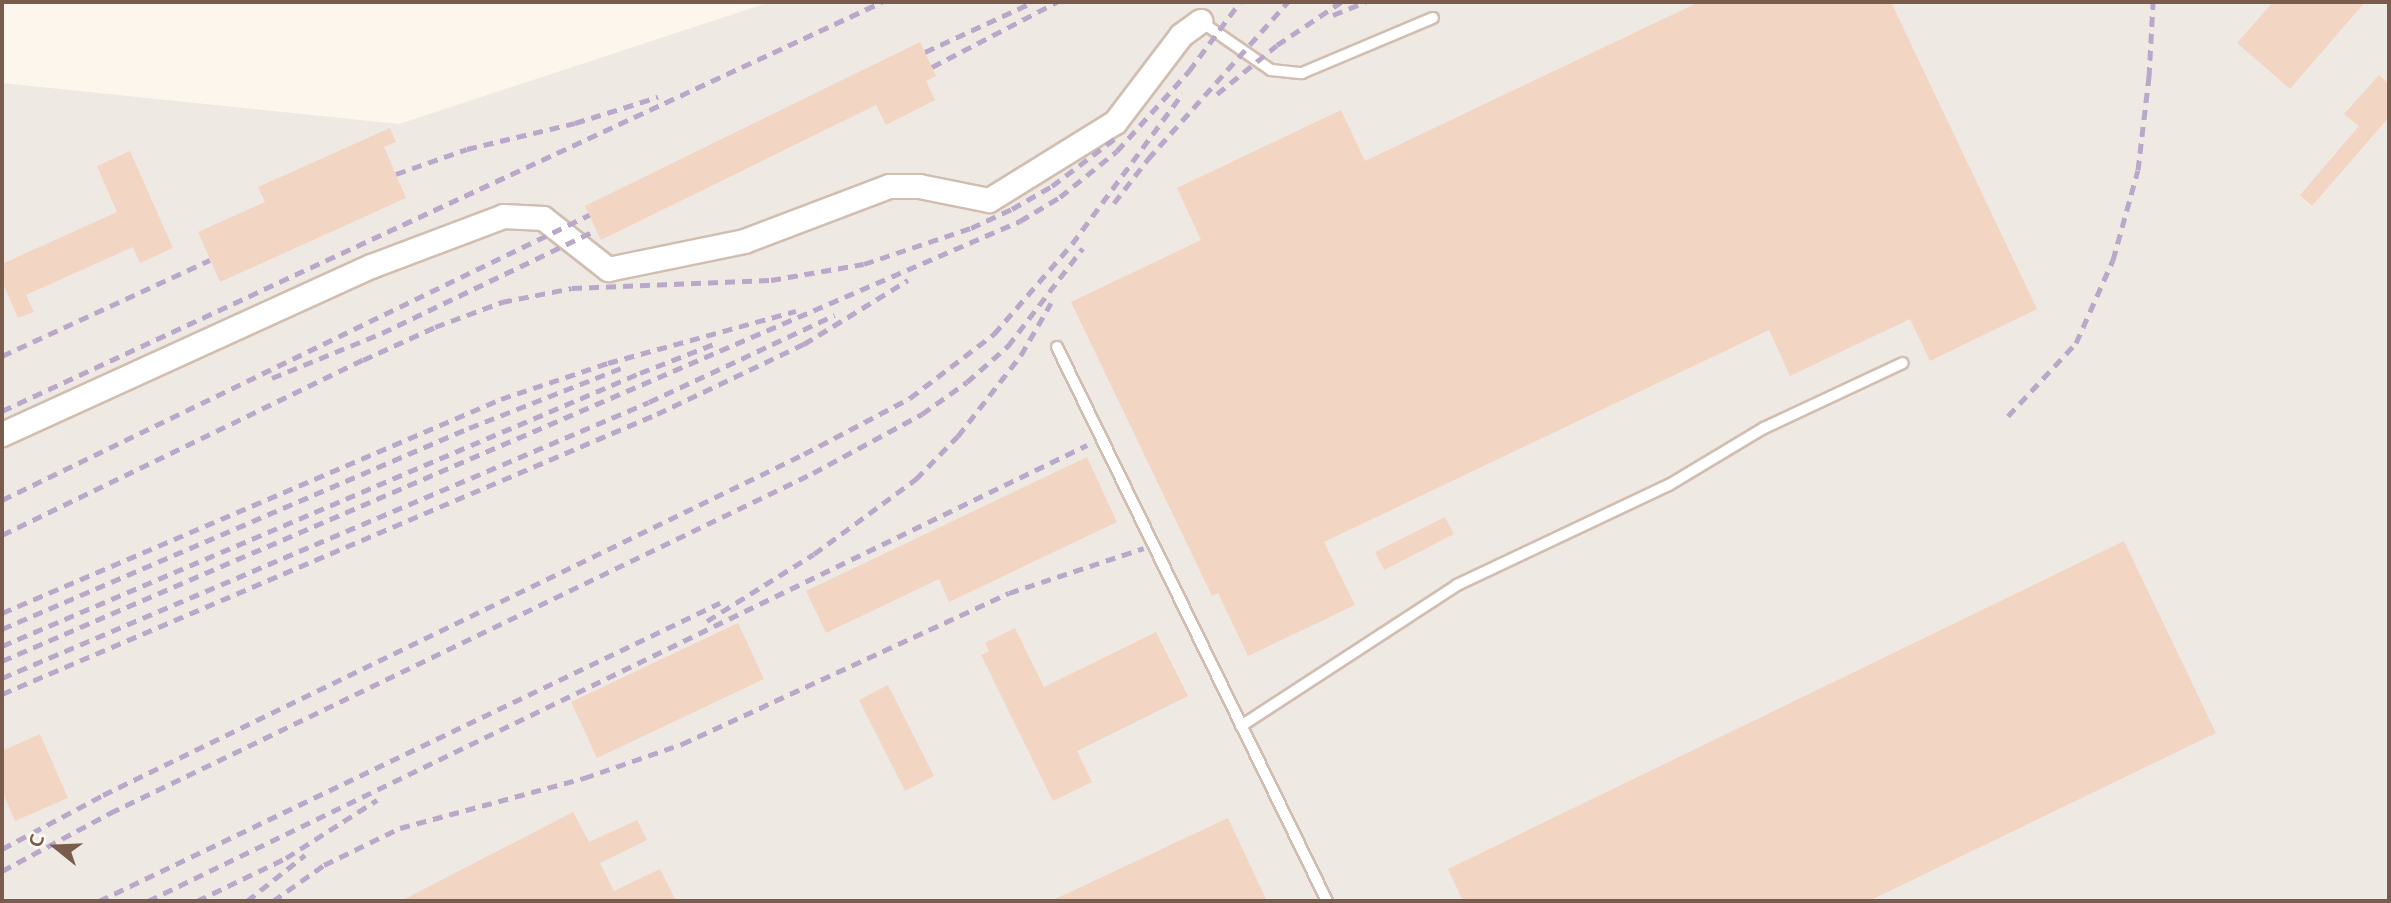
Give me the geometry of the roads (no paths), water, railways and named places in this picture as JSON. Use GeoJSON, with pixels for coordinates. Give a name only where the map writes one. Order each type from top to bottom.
{"type":"FeatureCollection","features":[{"type":"Feature","properties":{"kind":"street"},"geometry":{"type":"LineString","coordinates":[[2,434],[371,266],[503,216],[543,218],[608,269],[744,241],[889,186],[919,186],[989,200],[1115,122],[1181,35],[1200,21]]}},
{"type":"Feature","properties":{"kind":"lane"},"geometry":{"type":"LineString","coordinates":[[1200,21],[1271,70],[1302,73],[1433,18]]}},
{"type":"Feature","properties":{"kind":"lane"},"geometry":{"type":"LineString","coordinates":[[1057,347],[1327,901]]}},
{"type":"Feature","properties":{"kind":"lane"},"geometry":{"type":"LineString","coordinates":[[1241,726],[1457,585],[1669,485],[1764,428],[1903,363]]}},
{"type":"Feature","properties":{"kind":"railway"},"geometry":{"type":"LineString","coordinates":[[2,411],[882,2]]}},
{"type":"Feature","properties":{"kind":"railway"},"geometry":{"type":"LineString","coordinates":[[925,52],[1033,2]]}},
{"type":"Feature","properties":{"kind":"railway"},"geometry":{"type":"LineString","coordinates":[[932,67],[1057,2]]}},
{"type":"Feature","properties":{"kind":"railway"},"geometry":{"type":"LineString","coordinates":[[2,661],[1020,221],[1060,197],[1117,151],[1189,71],[1240,2]]}},
{"type":"Feature","properties":{"kind":"railway"},"geometry":{"type":"LineString","coordinates":[[1114,203],[1148,159],[1288,2]]}},
{"type":"Feature","properties":{"kind":"railway"},"geometry":{"type":"LineString","coordinates":[[1217,94],[1277,45],[1341,2]]}},
{"type":"Feature","properties":{"kind":"railway"},"geometry":{"type":"LineString","coordinates":[[1333,15],[1365,2]]}},
{"type":"Feature","properties":{"kind":"railway"},"geometry":{"type":"LineString","coordinates":[[2008,416],[2076,343],[2113,260],[2138,170],[2149,77],[2153,2]]}},
{"type":"Feature","properties":{"kind":"railway"},"geometry":{"type":"LineString","coordinates":[[2,849],[103,795],[804,454],[910,398],[994,334],[1072,244],[1183,93]]}},
{"type":"Feature","properties":{"kind":"railway"},"geometry":{"type":"LineString","coordinates":[[396,174],[467,149],[575,123],[658,97]]}},
{"type":"Feature","properties":{"kind":"railway"},"geometry":{"type":"LineString","coordinates":[[2,535],[363,360],[435,327],[502,302],[572,288],[771,280],[864,264],[971,228],[1012,209],[1052,186],[1117,137]]}},
{"type":"Feature","properties":{"kind":"railway"},"geometry":{"type":"LineString","coordinates":[[2,500],[589,215]]}},
{"type":"Feature","properties":{"kind":"railway"},"geometry":{"type":"LineString","coordinates":[[272,378],[382,333],[596,230]]}},
{"type":"Feature","properties":{"kind":"railway"},"geometry":{"type":"LineString","coordinates":[[2,871],[110,813],[813,473],[922,414],[967,382],[1008,346],[1083,248]]}},
{"type":"Feature","properties":{"kind":"railway"},"geometry":{"type":"LineString","coordinates":[[2,356],[210,260]]}},
{"type":"Feature","properties":{"kind":"railway"},"geometry":{"type":"LineString","coordinates":[[2,694],[657,414],[804,344],[908,280]]}},
{"type":"Feature","properties":{"kind":"railway"},"geometry":{"type":"LineString","coordinates":[[707,621],[814,554],[916,479],[958,436],[1021,355],[1051,303]]}},
{"type":"Feature","properties":{"kind":"railway"},"geometry":{"type":"LineString","coordinates":[[2,613],[501,399],[608,363],[796,311]]}},
{"type":"Feature","properties":{"kind":"railway"},"geometry":{"type":"LineString","coordinates":[[2,678],[649,402],[835,315]]}},
{"type":"Feature","properties":{"kind":"railway"},"geometry":{"type":"LineString","coordinates":[[2,646],[640,373],[714,344]]}},
{"type":"Feature","properties":{"kind":"railway"},"geometry":{"type":"LineString","coordinates":[[2,629],[469,428],[621,368]]}},
{"type":"Feature","properties":{"kind":"railway"},"geometry":{"type":"LineString","coordinates":[[148,901],[1087,445]]}},
{"type":"Feature","properties":{"kind":"railway"},"geometry":{"type":"LineString","coordinates":[[273,901],[324,865],[400,828],[584,778],[682,744],[1009,593],[1144,548]]}},
{"type":"Feature","properties":{"kind":"railway"},"geometry":{"type":"LineString","coordinates":[[99,901],[720,603]]}},
{"type":"Feature","properties":{"kind":"railway"},"geometry":{"type":"LineString","coordinates":[[197,901],[286,858],[377,800]]}},
{"type":"Feature","properties":{"kind":"railway"},"geometry":{"type":"LineString","coordinates":[[247,901],[305,855]]}}]}
